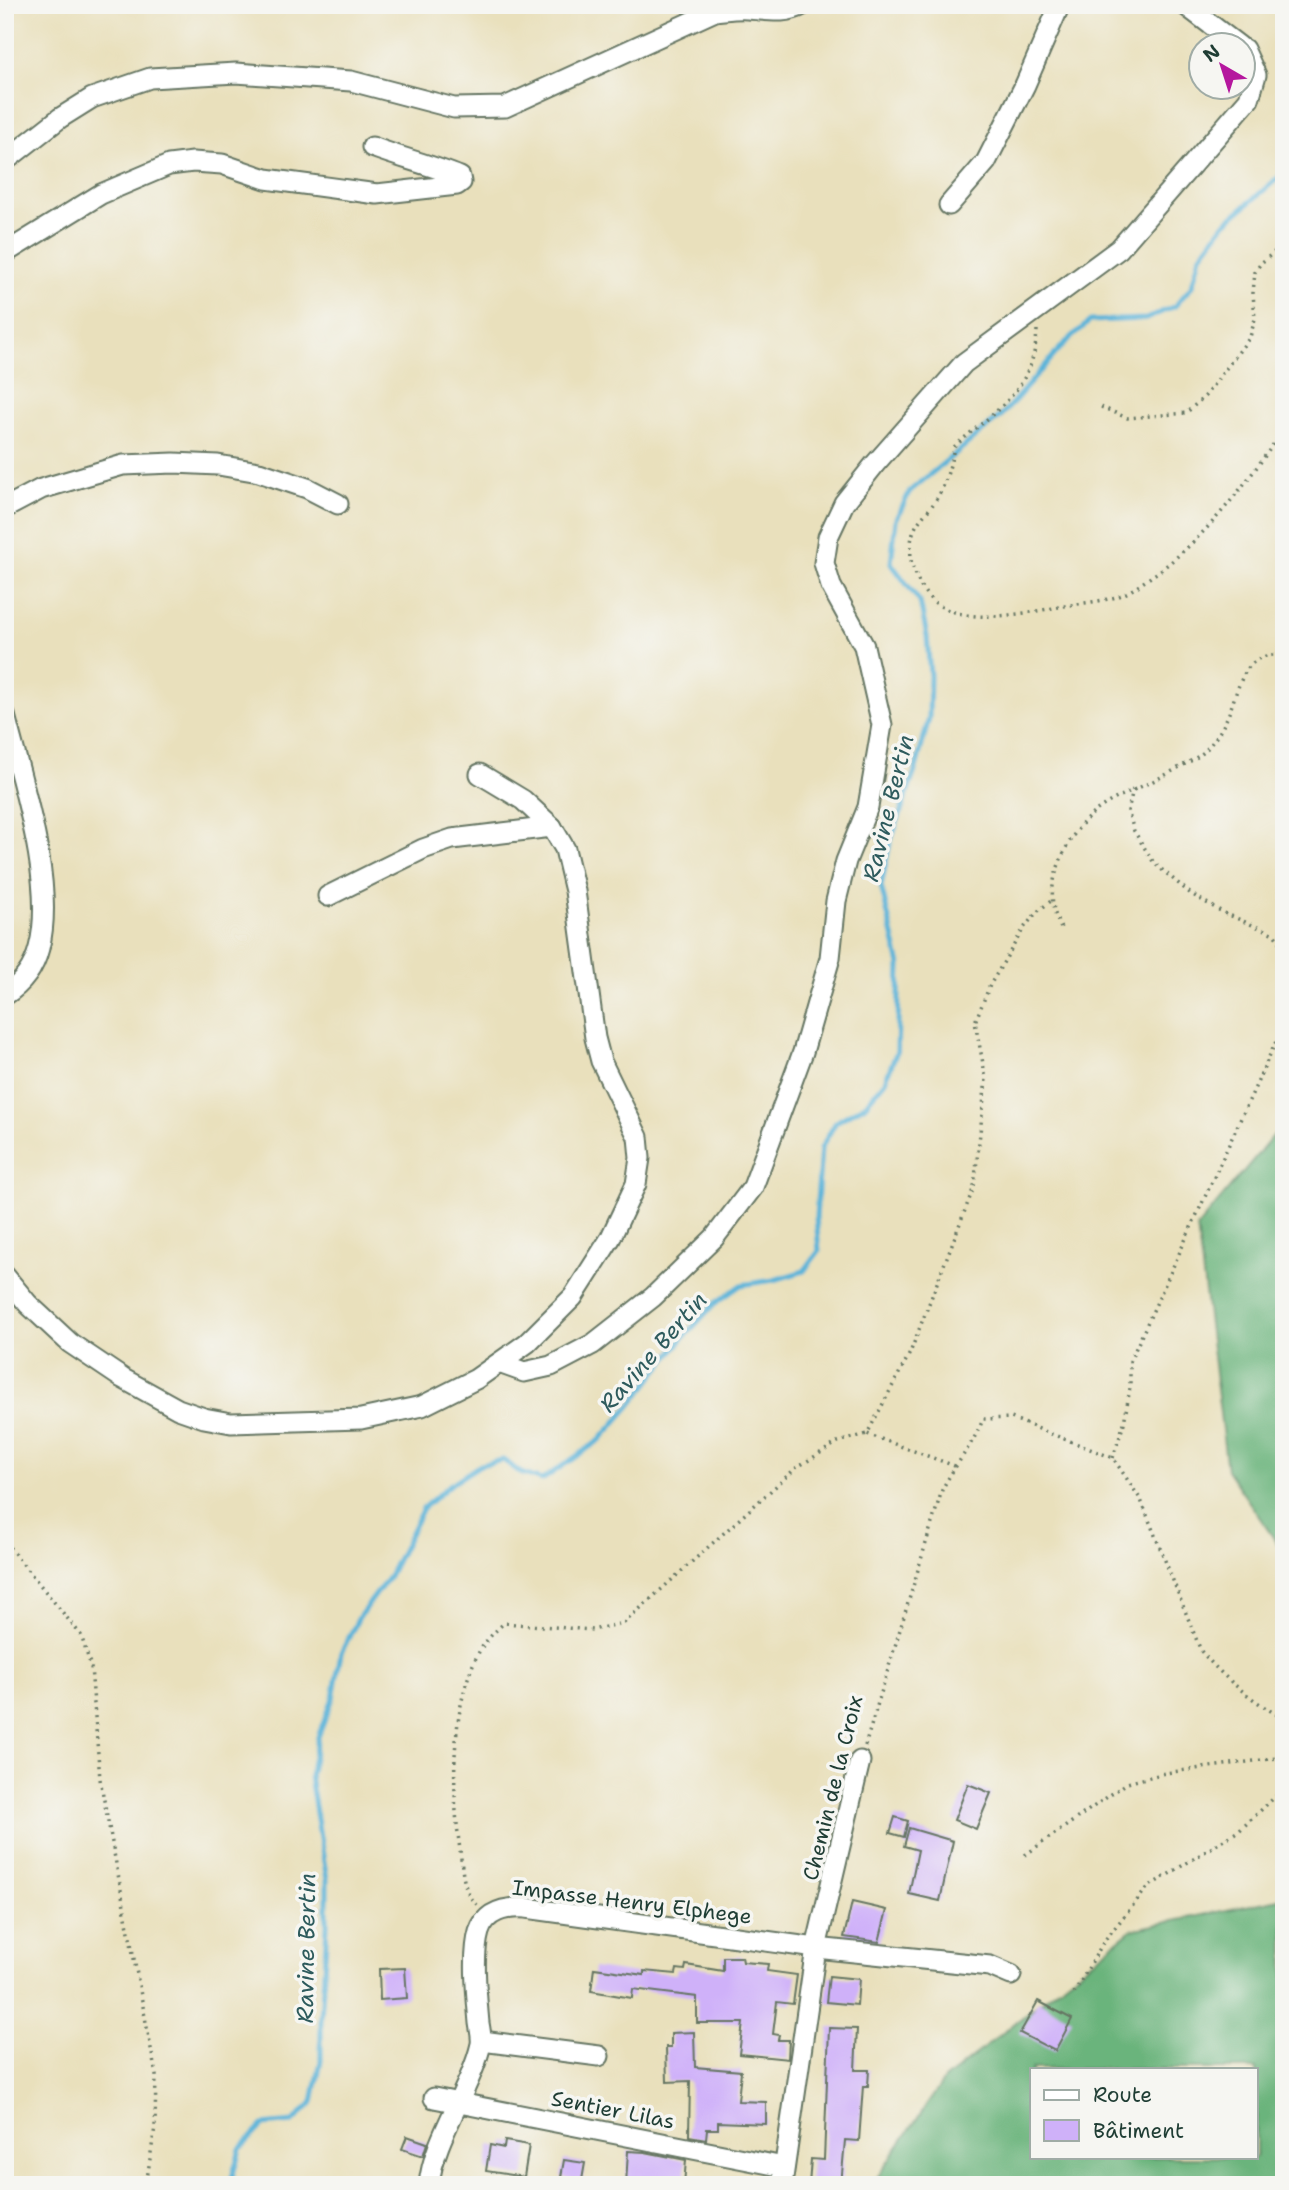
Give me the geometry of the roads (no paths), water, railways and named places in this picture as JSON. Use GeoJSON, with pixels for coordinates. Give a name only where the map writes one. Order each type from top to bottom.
{"type":"FeatureCollection","features":[{"type":"Feature","properties":{"kind":"street"},"geometry":{"type":"LineString","coordinates":[[5,161],[60,118],[92,98],[150,78],[236,73],[351,81],[454,108],[505,107],[715,11],[750,7],[770,13],[797,9],[803,5]]}},
{"type":"Feature","properties":{"kind":"street"},"geometry":{"type":"LineString","coordinates":[[949,205],[986,162],[1024,86],[1058,9],[1057,5]]}},
{"type":"Feature","properties":{"kind":"street"},"geometry":{"type":"LineString","coordinates":[[1185,5],[1221,32]]}},
{"type":"Feature","properties":{"kind":"street"},"geometry":{"type":"LineString","coordinates":[[499,1363],[524,1372],[551,1366],[593,1343],[653,1297],[715,1238],[753,1187],[803,1052],[826,970],[836,901],[846,861],[868,807],[882,725],[864,646],[831,586],[824,563],[828,537],[844,503],[964,363],[1119,249],[1246,102]]}},
{"type":"Feature","properties":{"kind":"street"},"geometry":{"type":"LineString","coordinates":[[5,253],[101,194],[169,165],[192,162],[222,164],[266,179],[377,194],[457,186],[461,182],[460,177],[372,147]]}},
{"type":"Feature","properties":{"kind":"street"},"geometry":{"type":"LineString","coordinates":[[5,508],[41,489],[123,466],[174,463],[218,465],[259,472],[307,488],[338,503]]}},
{"type":"Feature","properties":{"kind":"street"},"geometry":{"type":"LineString","coordinates":[[5,715],[39,849],[44,917],[40,948],[32,967],[22,982],[5,995]]}},
{"type":"Feature","properties":{"kind":"street"},"geometry":{"type":"LineString","coordinates":[[5,1276],[28,1304],[70,1343],[122,1378],[178,1409],[204,1418],[232,1423],[361,1419],[422,1406],[476,1379],[527,1343],[573,1297],[610,1239],[636,1184],[640,1158],[638,1137],[601,1061],[595,1038],[575,891],[565,849],[552,827],[523,800],[480,774]]}},
{"type":"Feature","properties":{"kind":"street"},"geometry":{"type":"LineString","coordinates":[[328,896],[423,849],[443,842],[552,827]]}},
{"type":"Feature","properties":{"kind":"street","name":"Chemin de la Croix"},"geometry":{"type":"LineString","coordinates":[[783,2176],[816,1948],[860,1761]]}},
{"type":"Feature","properties":{"kind":"street","name":"Impasse Henry Elphege"},"geometry":{"type":"LineString","coordinates":[[429,2185],[434,2163],[482,2041],[476,1956],[479,1932],[486,1918],[497,1910],[526,1909],[816,1948],[990,1966],[1011,1975]]}},
{"type":"Feature","properties":{"kind":"street"},"geometry":{"type":"LineString","coordinates":[[482,2041],[599,2056]]}},
{"type":"Feature","properties":{"kind":"street","name":"Sentier Lilas"},"geometry":{"type":"LineString","coordinates":[[434,2098],[783,2176]]}},
{"type":"Feature","properties":{"kind":"waterway","name":"Ravine Bertin"},"geometry":{"type":"LineString","coordinates":[[230,2185],[240,2149],[263,2125],[293,2122],[313,2102],[321,2061],[327,1880],[310,1776],[318,1737],[333,1698],[341,1653],[359,1617],[388,1578],[423,1508],[451,1484],[480,1465],[503,1460],[521,1473],[542,1480],[600,1440],[714,1304],[741,1285],[774,1280],[804,1271],[819,1251],[816,1217],[821,1148],[836,1122],[865,1105],[885,1081],[897,1051],[900,965],[881,886],[890,843],[916,768],[929,718],[930,676],[927,636],[920,602],[891,563],[896,520],[910,491],[1002,415],[1064,344],[1090,321],[1146,319],[1175,306],[1192,286],[1200,256],[1225,223],[1284,173]]}}]}
